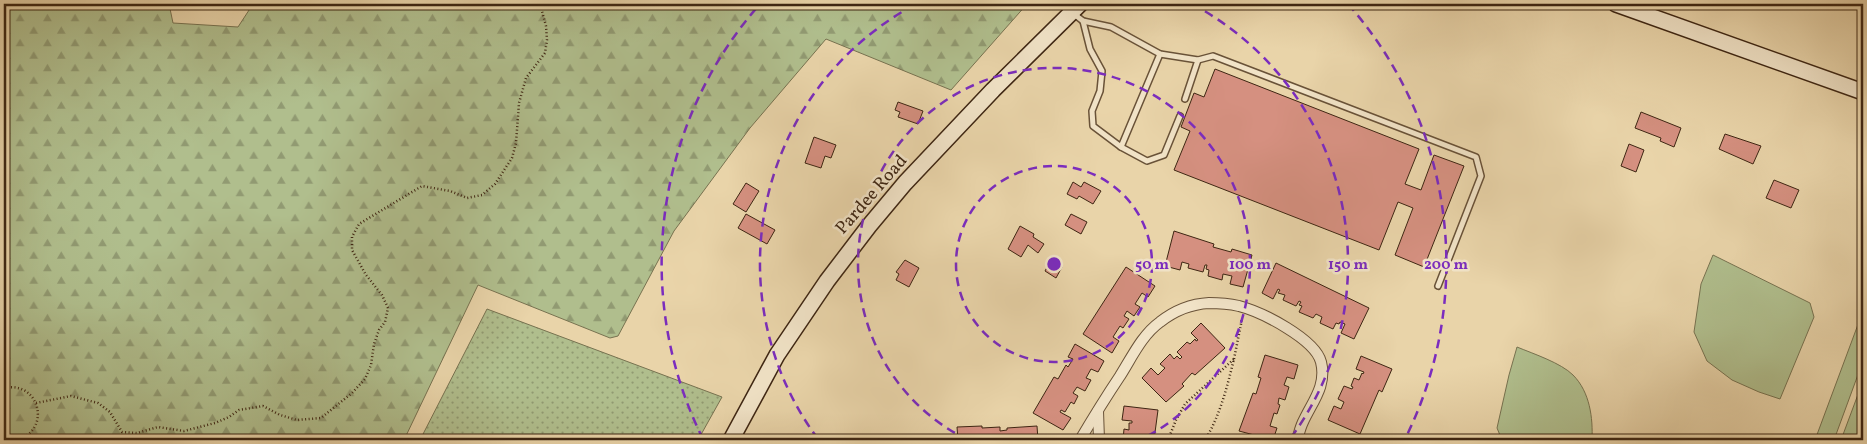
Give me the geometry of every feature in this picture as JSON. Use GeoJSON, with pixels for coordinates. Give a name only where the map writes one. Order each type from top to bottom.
{"type":"FeatureCollection","features":[{"type":"Feature","properties":{"kind":"main road"},"geometry":{"type":"LineString","coordinates":[[1616,4],[1863,92]]}},
{"type":"Feature","properties":{"kind":"main road","name":"Pardee Road"},"geometry":{"type":"LineString","coordinates":[[731,440],[777,355],[847,253],[905,183],[1043,39],[1078,12]]}},
{"type":"Feature","properties":{"kind":"street"},"geometry":{"type":"LineString","coordinates":[[1080,440],[1142,340],[1152,328],[1176,312],[1198,304],[1220,303],[1245,308],[1294,332],[1306,340],[1317,353],[1321,361],[1320,389],[1303,422],[1297,440]]}},
{"type":"Feature","properties":{"kind":"street"},"geometry":{"type":"LineString","coordinates":[[1098,411],[1099,440]]}},
{"type":"Feature","properties":{"kind":"lane"},"geometry":{"type":"LineString","coordinates":[[1078,12],[1111,26],[1160,54],[1198,60],[1213,56],[1476,157],[1481,176],[1438,286]]}},
{"type":"Feature","properties":{"kind":"lane"},"geometry":{"type":"LineString","coordinates":[[1078,12],[1090,49],[1102,71],[1100,91],[1092,111],[1093,126],[1121,148],[1147,161],[1164,155],[1180,116]]}},
{"type":"Feature","properties":{"kind":"lane"},"geometry":{"type":"LineString","coordinates":[[1121,148],[1160,54]]}},
{"type":"Feature","properties":{"kind":"lane"},"geometry":{"type":"LineString","coordinates":[[1186,99],[1198,60]]}},
{"type":"Feature","properties":{"kind":"path"},"geometry":{"type":"LineString","coordinates":[[36,403],[71,396],[85,398],[98,403],[110,412],[122,432],[137,433],[158,427],[184,432],[229,418],[239,410],[263,406],[280,415],[297,420],[321,418],[352,393],[365,379],[371,365],[378,330],[385,322],[388,308],[382,295],[366,275],[352,250],[352,237],[359,224],[422,186],[450,191],[467,198],[482,194],[495,184],[512,158],[516,143],[519,103],[526,78],[545,53],[547,40],[546,26],[540,4]]}},
{"type":"Feature","properties":{"kind":"path"},"geometry":{"type":"LineString","coordinates":[[1205,440],[1227,386],[1245,308]]}},
{"type":"Feature","properties":{"kind":"path"},"geometry":{"type":"LineString","coordinates":[[1168,440],[1185,404],[1234,359]]}},
{"type":"Feature","properties":{"kind":"path"},"geometry":{"type":"LineString","coordinates":[[4,387],[15,387],[24,390],[31,395],[38,411],[38,420],[34,428],[28,435],[15,440]]}},
{"type":"Feature","properties":{"kind":"path"},"geometry":{"type":"LineString","coordinates":[[28,435],[32,440]]}},
{"type":"Feature","properties":{"kind":"green space"},"geometry":{"type":"Polygon","coordinates":[[[4,4],[169,4],[173,23],[238,27],[253,4],[1027,4],[951,90],[826,39],[750,128],[674,231],[618,336],[610,338],[478,285],[404,440],[4,440],[4,4]]]}},
{"type":"Feature","properties":{"kind":"green space"},"geometry":{"type":"Polygon","coordinates":[[[1713,255],[1810,303],[1814,317],[1780,399],[1732,380],[1707,361],[1694,332],[1701,284],[1713,255]]]}},
{"type":"Feature","properties":{"kind":"green space"},"geometry":{"type":"Polygon","coordinates":[[[487,309],[722,397],[698,440],[420,440],[487,309]]]}},
{"type":"Feature","properties":{"kind":"green space"},"geometry":{"type":"Polygon","coordinates":[[[1863,311],[1863,361],[1834,440],[1815,440],[1863,311]]]}},
{"type":"Feature","properties":{"kind":"green space"},"geometry":{"type":"Polygon","coordinates":[[[1517,347],[1562,367],[1579,382],[1587,397],[1592,423],[1592,440],[1502,440],[1497,428],[1517,347]]]}},
{"type":"Feature","properties":{"kind":"green space"},"geometry":{"type":"Polygon","coordinates":[[[1863,381],[1863,440],[1841,440],[1863,381]]]}},
{"type":"Feature","properties":{"kind":"building"},"geometry":{"type":"Polygon","coordinates":[[[1215,69],[1419,149],[1405,184],[1421,190],[1434,155],[1464,166],[1424,267],[1395,255],[1413,208],[1398,202],[1379,250],[1174,170],[1190,131],[1181,127],[1194,93],[1204,97],[1215,69]]]}},
{"type":"Feature","properties":{"kind":"building"},"geometry":{"type":"Polygon","coordinates":[[[898,102],[923,111],[918,124],[898,117],[900,112],[895,110],[898,102]]]}},
{"type":"Feature","properties":{"kind":"building"},"geometry":{"type":"Polygon","coordinates":[[[1641,112],[1681,128],[1674,147],[1660,141],[1661,138],[1635,128],[1641,112]]]}},
{"type":"Feature","properties":{"kind":"building"},"geometry":{"type":"Polygon","coordinates":[[[1725,134],[1761,146],[1753,164],[1719,149],[1725,134]]]}},
{"type":"Feature","properties":{"kind":"building"},"geometry":{"type":"Polygon","coordinates":[[[814,137],[836,145],[831,158],[825,156],[821,168],[805,163],[814,137]]]}},
{"type":"Feature","properties":{"kind":"building"},"geometry":{"type":"Polygon","coordinates":[[[1629,144],[1644,150],[1636,172],[1621,166],[1629,144]]]}},
{"type":"Feature","properties":{"kind":"building"},"geometry":{"type":"Polygon","coordinates":[[[1774,180],[1799,190],[1791,208],[1766,198],[1774,180]]]}},
{"type":"Feature","properties":{"kind":"building"},"geometry":{"type":"Polygon","coordinates":[[[1073,182],[1081,187],[1084,182],[1101,191],[1093,204],[1079,196],[1077,199],[1067,194],[1073,182]]]}},
{"type":"Feature","properties":{"kind":"building"},"geometry":{"type":"Polygon","coordinates":[[[746,183],[759,191],[746,212],[733,204],[746,183]]]}},
{"type":"Feature","properties":{"kind":"building"},"geometry":{"type":"Polygon","coordinates":[[[746,214],[775,230],[767,244],[738,228],[746,214]]]}},
{"type":"Feature","properties":{"kind":"building"},"geometry":{"type":"Polygon","coordinates":[[[1071,214],[1087,222],[1081,234],[1065,225],[1071,214]]]}},
{"type":"Feature","properties":{"kind":"building"},"geometry":{"type":"Polygon","coordinates":[[[1020,226],[1034,234],[1033,237],[1044,244],[1038,253],[1028,245],[1021,257],[1008,249],[1020,226]]]}},
{"type":"Feature","properties":{"kind":"building"},"geometry":{"type":"Polygon","coordinates":[[[1174,231],[1214,244],[1213,247],[1231,252],[1232,249],[1252,255],[1243,287],[1230,284],[1232,276],[1223,274],[1222,280],[1208,276],[1209,270],[1206,269],[1207,265],[1205,265],[1203,272],[1188,268],[1189,264],[1182,262],[1180,270],[1165,266],[1174,231]]]}},
{"type":"Feature","properties":{"kind":"building"},"geometry":{"type":"Polygon","coordinates":[[[905,260],[919,268],[909,287],[896,280],[899,274],[896,272],[905,260]]]}},
{"type":"Feature","properties":{"kind":"building"},"geometry":{"type":"Polygon","coordinates":[[[1051,260],[1062,267],[1056,278],[1045,271],[1051,260]]]}},
{"type":"Feature","properties":{"kind":"building"},"geometry":{"type":"Polygon","coordinates":[[[1276,263],[1369,308],[1354,339],[1341,333],[1345,324],[1336,323],[1333,329],[1320,323],[1322,317],[1316,314],[1313,318],[1299,312],[1302,306],[1299,305],[1301,302],[1299,301],[1296,306],[1283,300],[1285,295],[1278,293],[1280,290],[1278,289],[1273,299],[1262,293],[1276,263]]]}},
{"type":"Feature","properties":{"kind":"building"},"geometry":{"type":"Polygon","coordinates":[[[1126,267],[1155,286],[1148,297],[1142,293],[1135,304],[1140,307],[1134,316],[1127,311],[1124,316],[1129,319],[1123,328],[1120,326],[1113,337],[1119,341],[1112,353],[1083,334],[1126,267]]]}},
{"type":"Feature","properties":{"kind":"building"},"geometry":{"type":"Polygon","coordinates":[[[1201,323],[1225,348],[1195,375],[1192,373],[1182,384],[1184,386],[1166,402],[1142,378],[1151,368],[1158,375],[1165,368],[1160,364],[1170,354],[1174,359],[1177,356],[1180,359],[1182,357],[1177,352],[1187,342],[1190,344],[1195,339],[1196,341],[1198,340],[1191,333],[1201,323]]]}},
{"type":"Feature","properties":{"kind":"building"},"geometry":{"type":"Polygon","coordinates":[[[1075,344],[1104,361],[1098,372],[1091,369],[1086,378],[1091,380],[1085,391],[1077,387],[1073,393],[1078,396],[1074,404],[1071,402],[1065,412],[1061,410],[1060,412],[1071,418],[1063,430],[1033,413],[1054,377],[1058,379],[1066,365],[1068,367],[1073,359],[1068,357],[1075,344]]]}},
{"type":"Feature","properties":{"kind":"building"},"geometry":{"type":"Polygon","coordinates":[[[1265,355],[1298,365],[1294,379],[1287,377],[1284,385],[1289,387],[1285,400],[1279,398],[1278,404],[1280,405],[1277,414],[1274,413],[1270,426],[1277,428],[1273,440],[1239,431],[1253,393],[1256,394],[1261,378],[1258,377],[1265,355]]]}},
{"type":"Feature","properties":{"kind":"building"},"geometry":{"type":"Polygon","coordinates":[[[1361,356],[1392,369],[1382,392],[1379,390],[1360,434],[1328,420],[1334,406],[1341,409],[1344,402],[1338,399],[1344,386],[1352,389],[1353,387],[1351,386],[1354,378],[1359,380],[1363,374],[1364,372],[1356,369],[1361,356]]]}},
{"type":"Feature","properties":{"kind":"building"},"geometry":{"type":"Polygon","coordinates":[[[1124,406],[1158,410],[1154,440],[1123,440],[1124,429],[1129,430],[1129,423],[1132,423],[1132,421],[1122,420],[1124,406]]]}},
{"type":"Feature","properties":{"kind":"building"},"geometry":{"type":"Polygon","coordinates":[[[982,426],[982,428],[1000,427],[1000,431],[1007,430],[1007,428],[1037,426],[1038,440],[958,440],[957,427],[982,426]]]}}]}
